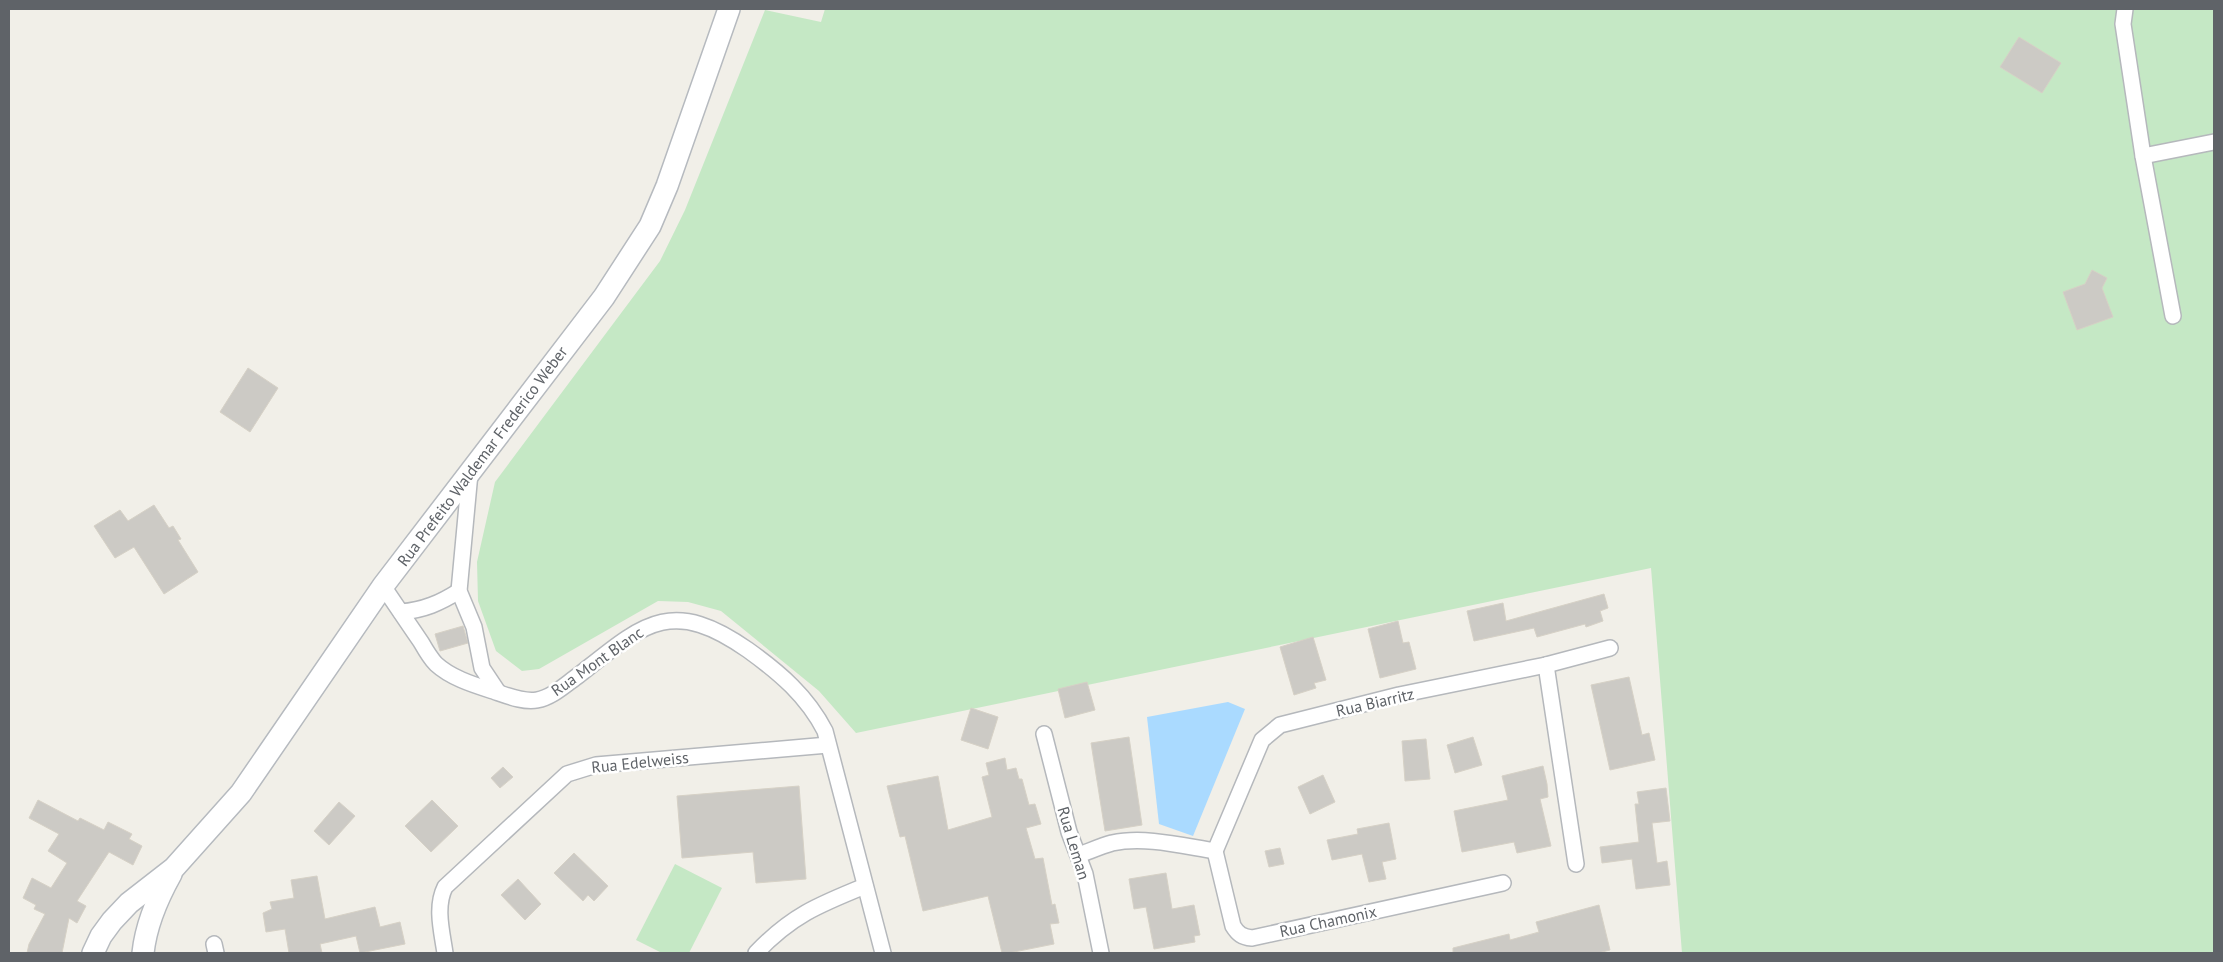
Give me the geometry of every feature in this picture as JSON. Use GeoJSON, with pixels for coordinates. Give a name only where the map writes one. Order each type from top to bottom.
{"type":"FeatureCollection","features":[{"type":"Feature","properties":{"kind":"main road","name":"Rua Prefeito Waldemar Frederico Weber"},"geometry":{"type":"LineString","coordinates":[[174,868],[241,793],[383,586],[604,297],[650,226],[667,186],[729,9]]}},
{"type":"Feature","properties":{"kind":"main road"},"geometry":{"type":"LineString","coordinates":[[93,953],[101,936],[124,909],[174,868]]}},
{"type":"Feature","properties":{"kind":"main road"},"geometry":{"type":"LineString","coordinates":[[143,953],[146,933],[160,895],[174,868]]}},
{"type":"Feature","properties":{"kind":"street"},"geometry":{"type":"LineString","coordinates":[[2125,9],[2123,24],[2142,156],[2173,316]]}},
{"type":"Feature","properties":{"kind":"street"},"geometry":{"type":"LineString","coordinates":[[2142,156],[2214,142]]}},
{"type":"Feature","properties":{"kind":"street"},"geometry":{"type":"LineString","coordinates":[[470,470],[459,591],[474,627],[482,668],[498,692]]}},
{"type":"Feature","properties":{"kind":"street","name":"Rua Mont Blanc"},"geometry":{"type":"LineString","coordinates":[[383,586],[436,664],[466,683],[536,700],[552,695],[623,640],[646,626],[666,620],[690,622],[732,639],[800,693],[815,711],[825,731],[884,953]]}},
{"type":"Feature","properties":{"kind":"street"},"geometry":{"type":"LineString","coordinates":[[400,612],[423,610],[440,603],[459,591]]}},
{"type":"Feature","properties":{"kind":"street","name":"Rua Biarritz"},"geometry":{"type":"LineString","coordinates":[[1215,851],[1262,740],[1280,725],[1399,695],[1546,665],[1610,648]]}},
{"type":"Feature","properties":{"kind":"street"},"geometry":{"type":"LineString","coordinates":[[1546,665],[1576,864]]}},
{"type":"Feature","properties":{"kind":"street","name":"Rua Leman"},"geometry":{"type":"LineString","coordinates":[[1044,734],[1069,832],[1085,874],[1101,953]]}},
{"type":"Feature","properties":{"kind":"street","name":"Rua Edelweiss"},"geometry":{"type":"LineString","coordinates":[[445,953],[440,906],[441,896],[445,887],[567,774],[596,765],[828,745]]}},
{"type":"Feature","properties":{"kind":"street"},"geometry":{"type":"LineString","coordinates":[[1079,855],[1112,843],[1128,842],[1173,844],[1215,851]]}},
{"type":"Feature","properties":{"kind":"street","name":"Rua Chamonix"},"geometry":{"type":"LineString","coordinates":[[1215,851],[1233,926],[1237,933],[1243,937],[1252,938],[1503,883]]}},
{"type":"Feature","properties":{"kind":"street"},"geometry":{"type":"LineString","coordinates":[[756,953],[781,928],[811,908],[865,886]]}},
{"type":"Feature","properties":{"kind":"green space"},"geometry":{"type":"Polygon","coordinates":[[[825,9],[2214,9],[2214,953],[1682,953],[1651,568],[856,733],[819,691],[721,611],[688,602],[658,601],[539,669],[522,671],[496,651],[478,601],[477,562],[495,482],[660,261],[685,210],[765,10],[821,22],[825,9]]]}},
{"type":"Feature","properties":{"kind":"green space"},"geometry":{"type":"Polygon","coordinates":[[[675,864],[722,888],[689,953],[662,953],[636,940],[675,864]]]}},
{"type":"Feature","properties":{"kind":"water"},"geometry":{"type":"Polygon","coordinates":[[[1228,702],[1245,709],[1193,836],[1159,824],[1147,717],[1228,702]]]}},
{"type":"Feature","properties":{"kind":"building"},"geometry":{"type":"Polygon","coordinates":[[[2019,37],[2061,63],[2042,93],[2000,67],[2019,37]]]}},
{"type":"Feature","properties":{"kind":"building"},"geometry":{"type":"Polygon","coordinates":[[[2092,270],[2107,278],[2102,288],[2113,317],[2077,330],[2063,292],[2085,284],[2092,270]]]}},
{"type":"Feature","properties":{"kind":"building"},"geometry":{"type":"Polygon","coordinates":[[[248,368],[278,388],[250,432],[220,412],[248,368]]]}},
{"type":"Feature","properties":{"kind":"building"},"geometry":{"type":"Polygon","coordinates":[[[154,505],[169,528],[173,526],[181,539],[178,540],[198,572],[164,594],[134,547],[115,558],[94,526],[120,510],[128,521],[154,505]]]}},
{"type":"Feature","properties":{"kind":"building"},"geometry":{"type":"Polygon","coordinates":[[[1604,594],[1608,608],[1600,611],[1603,621],[1586,627],[1585,624],[1537,637],[1534,628],[1474,641],[1467,611],[1503,603],[1506,621],[1604,594]]]}},
{"type":"Feature","properties":{"kind":"building"},"geometry":{"type":"Polygon","coordinates":[[[1398,621],[1403,643],[1409,642],[1416,669],[1380,678],[1368,629],[1398,621]]]}},
{"type":"Feature","properties":{"kind":"building"},"geometry":{"type":"Polygon","coordinates":[[[463,626],[468,643],[440,651],[435,634],[463,626]]]}},
{"type":"Feature","properties":{"kind":"building"},"geometry":{"type":"Polygon","coordinates":[[[1313,637],[1326,680],[1314,683],[1316,688],[1294,695],[1280,647],[1313,637]]]}},
{"type":"Feature","properties":{"kind":"building"},"geometry":{"type":"Polygon","coordinates":[[[1629,677],[1642,735],[1649,733],[1655,760],[1610,770],[1591,685],[1629,677]]]}},
{"type":"Feature","properties":{"kind":"building"},"geometry":{"type":"Polygon","coordinates":[[[1087,682],[1095,710],[1065,718],[1058,689],[1087,682]]]}},
{"type":"Feature","properties":{"kind":"building"},"geometry":{"type":"Polygon","coordinates":[[[971,708],[998,717],[988,749],[961,740],[971,708]]]}},
{"type":"Feature","properties":{"kind":"building"},"geometry":{"type":"Polygon","coordinates":[[[1129,737],[1142,825],[1105,831],[1091,743],[1129,737]]]}},
{"type":"Feature","properties":{"kind":"building"},"geometry":{"type":"Polygon","coordinates":[[[1473,737],[1482,765],[1455,773],[1447,745],[1473,737]]]}},
{"type":"Feature","properties":{"kind":"building"},"geometry":{"type":"Polygon","coordinates":[[[1426,739],[1430,779],[1405,781],[1402,741],[1426,739]]]}},
{"type":"Feature","properties":{"kind":"building"},"geometry":{"type":"Polygon","coordinates":[[[1005,758],[1007,770],[1016,768],[1019,779],[1022,779],[1029,805],[1035,804],[1041,824],[1026,828],[1035,859],[1043,858],[1052,905],[1055,904],[1059,923],[1050,924],[1054,944],[1009,953],[1002,953],[988,896],[923,911],[905,836],[900,837],[887,786],[938,776],[948,830],[992,817],[982,777],[989,775],[986,763],[1005,758]]]}},
{"type":"Feature","properties":{"kind":"building"},"geometry":{"type":"Polygon","coordinates":[[[1543,766],[1548,797],[1540,799],[1551,846],[1517,853],[1514,842],[1462,852],[1454,811],[1508,800],[1502,776],[1543,766]]]}},
{"type":"Feature","properties":{"kind":"building"},"geometry":{"type":"Polygon","coordinates":[[[503,767],[513,777],[500,788],[491,778],[503,767]]]}},
{"type":"Feature","properties":{"kind":"building"},"geometry":{"type":"Polygon","coordinates":[[[1323,775],[1335,802],[1310,814],[1298,787],[1323,775]]]}},
{"type":"Feature","properties":{"kind":"building"},"geometry":{"type":"Polygon","coordinates":[[[799,786],[806,879],[756,883],[753,852],[682,858],[677,796],[799,786]]]}},
{"type":"Feature","properties":{"kind":"building"},"geometry":{"type":"Polygon","coordinates":[[[1666,788],[1670,821],[1652,823],[1657,863],[1667,861],[1670,885],[1636,889],[1632,859],[1602,863],[1600,847],[1639,842],[1635,804],[1639,804],[1637,792],[1666,788]]]}},
{"type":"Feature","properties":{"kind":"building"},"geometry":{"type":"Polygon","coordinates":[[[38,800],[78,821],[80,818],[104,830],[108,822],[132,834],[129,839],[142,846],[133,865],[109,852],[77,901],[86,906],[77,923],[69,918],[62,953],[27,953],[29,944],[45,914],[34,909],[36,905],[23,898],[32,878],[51,888],[67,863],[48,851],[59,834],[29,818],[38,800]]]}},
{"type":"Feature","properties":{"kind":"building"},"geometry":{"type":"Polygon","coordinates":[[[432,800],[458,826],[431,852],[405,826],[432,800]]]}},
{"type":"Feature","properties":{"kind":"building"},"geometry":{"type":"Polygon","coordinates":[[[339,802],[355,816],[329,845],[314,831],[339,802]]]}},
{"type":"Feature","properties":{"kind":"building"},"geometry":{"type":"Polygon","coordinates":[[[1389,823],[1396,859],[1382,862],[1386,879],[1369,882],[1362,854],[1332,860],[1327,840],[1358,834],[1357,829],[1389,823]]]}},
{"type":"Feature","properties":{"kind":"building"},"geometry":{"type":"Polygon","coordinates":[[[1280,848],[1284,864],[1269,867],[1265,851],[1280,848]]]}},
{"type":"Feature","properties":{"kind":"building"},"geometry":{"type":"Polygon","coordinates":[[[574,853],[608,886],[594,901],[588,895],[583,901],[554,873],[574,853]]]}},
{"type":"Feature","properties":{"kind":"building"},"geometry":{"type":"Polygon","coordinates":[[[1166,873],[1172,909],[1194,905],[1200,935],[1194,936],[1195,942],[1154,949],[1146,907],[1134,909],[1129,879],[1166,873]]]}},
{"type":"Feature","properties":{"kind":"building"},"geometry":{"type":"Polygon","coordinates":[[[317,876],[325,919],[375,907],[380,927],[400,922],[405,944],[360,953],[356,936],[320,944],[322,953],[289,953],[285,929],[266,932],[263,913],[272,909],[270,902],[294,898],[291,880],[317,876]]]}},
{"type":"Feature","properties":{"kind":"building"},"geometry":{"type":"Polygon","coordinates":[[[518,879],[541,904],[525,920],[501,895],[518,879]]]}},
{"type":"Feature","properties":{"kind":"building"},"geometry":{"type":"Polygon","coordinates":[[[1599,905],[1610,950],[1598,953],[1453,953],[1453,948],[1509,934],[1510,940],[1539,932],[1536,922],[1599,905]]]}}]}
